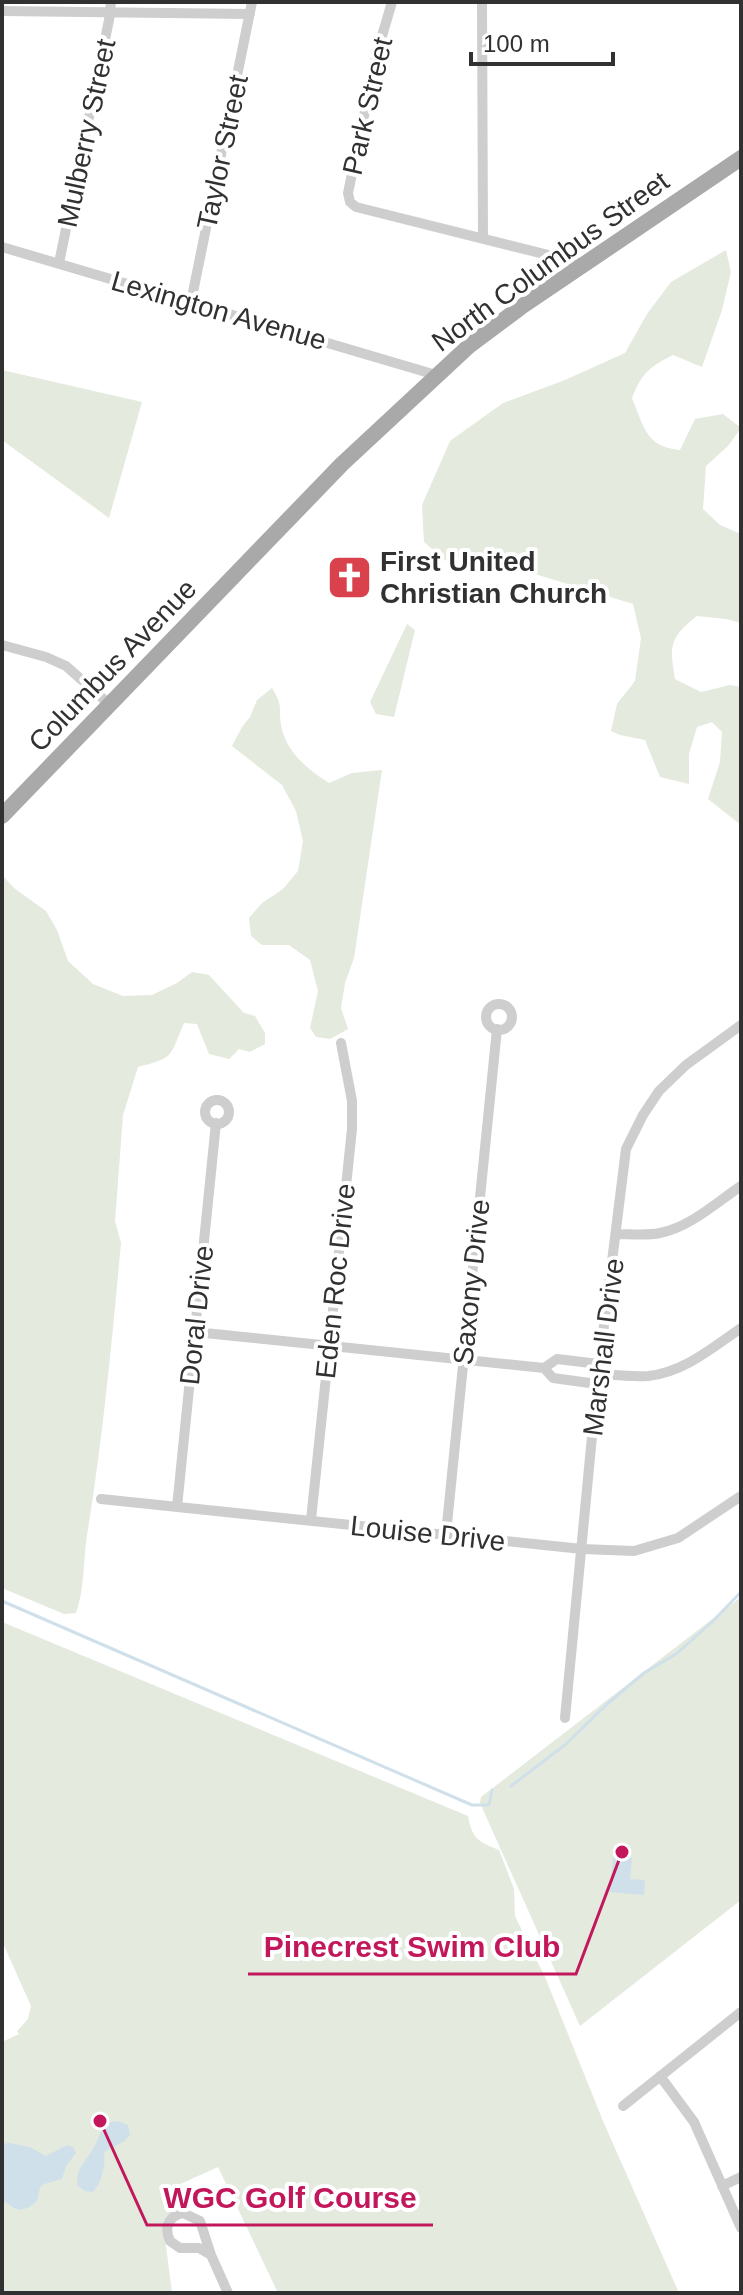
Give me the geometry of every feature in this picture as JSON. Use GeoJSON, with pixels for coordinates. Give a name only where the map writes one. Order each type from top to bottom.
{"type":"FeatureCollection","features":[{"type":"Feature","properties":{"kind":"main road","name":"North Columbus Street"},"geometry":{"type":"LineString","coordinates":[[259,549],[342,464],[470,345],[741,158]]}},
{"type":"Feature","properties":{"kind":"main road","name":"Columbus Avenue"},"geometry":{"type":"LineString","coordinates":[[2,816],[259,549]]}},
{"type":"Feature","properties":{"kind":"street","name":"Taylor Street"},"geometry":{"type":"LineString","coordinates":[[191,302],[252,2]]}},
{"type":"Feature","properties":{"kind":"street","name":"Park Street"},"geometry":{"type":"LineString","coordinates":[[392,2],[377,53],[348,193],[350,202],[356,207],[483,239]]}},
{"type":"Feature","properties":{"kind":"street"},"geometry":{"type":"LineString","coordinates":[[482,2],[483,239],[584,264]]}},
{"type":"Feature","properties":{"kind":"street"},"geometry":{"type":"LineString","coordinates":[[2,11],[111,7],[250,14]]}},
{"type":"Feature","properties":{"kind":"street","name":"Mulberry Street"},"geometry":{"type":"LineString","coordinates":[[59,263],[111,7]]}},
{"type":"Feature","properties":{"kind":"street","name":"Lexington Avenue"},"geometry":{"type":"LineString","coordinates":[[2,247],[436,375]]}},
{"type":"Feature","properties":{"kind":"street"},"geometry":{"type":"LineString","coordinates":[[2,645],[66,666],[109,704]]}},
{"type":"Feature","properties":{"kind":"street","name":"Marshall Drive"},"geometry":{"type":"LineString","coordinates":[[565,1718],[598,1374],[626,1149],[659,1091],[686,1065],[741,1025]]}},
{"type":"Feature","properties":{"kind":"street","name":"Saxony Drive"},"geometry":{"type":"LineString","coordinates":[[446,1534],[497,1029]]}},
{"type":"Feature","properties":{"kind":"street","name":"Eden Roc Drive"},"geometry":{"type":"LineString","coordinates":[[311,1520],[353,1109],[341,1043]]}},
{"type":"Feature","properties":{"kind":"street","name":"Doral Drive"},"geometry":{"type":"LineString","coordinates":[[177,1507],[216,1123]]}},
{"type":"Feature","properties":{"kind":"street"},"geometry":{"type":"LineString","coordinates":[[616,1234],[652,1235],[669,1231],[690,1221],[741,1186]]}},
{"type":"Feature","properties":{"kind":"street"},"geometry":{"type":"LineString","coordinates":[[544,1368],[553,1378],[598,1374],[648,1376],[670,1371],[697,1358],[741,1328]]}},
{"type":"Feature","properties":{"kind":"street"},"geometry":{"type":"LineString","coordinates":[[195,1332],[544,1368],[557,1359],[598,1374]]}},
{"type":"Feature","properties":{"kind":"street","name":"Louise Drive"},"geometry":{"type":"LineString","coordinates":[[101,1499],[582,1549],[634,1551],[678,1538],[741,1496]]}},
{"type":"Feature","properties":{"kind":"street"},"geometry":{"type":"LineString","coordinates":[[623,2106],[741,2012]]}},
{"type":"Feature","properties":{"kind":"street"},"geometry":{"type":"LineString","coordinates":[[660,2076],[694,2122],[741,2228]]}},
{"type":"Feature","properties":{"kind":"street"},"geometry":{"type":"LineString","coordinates":[[722,2186],[741,2177]]}},
{"type":"Feature","properties":{"kind":"street"},"geometry":{"type":"LineString","coordinates":[[211,2255],[199,2248],[174,2245],[167,2229],[172,2218],[183,2213],[200,2221],[228,2293]]}},
{"type":"Feature","properties":{"kind":"shaded area"},"geometry":{"type":"Polygon","coordinates":[[[726,250],[731,272],[722,310],[702,367],[673,355],[647,372],[632,398],[648,434],[660,445],[669,448],[680,450],[695,419],[723,414],[741,428],[728,446],[706,466],[703,509],[720,525],[741,534],[741,623],[697,616],[677,636],[672,658],[675,679],[701,692],[730,685],[741,687],[741,825],[708,799],[720,762],[722,732],[712,722],[697,727],[689,754],[689,784],[660,777],[645,740],[611,731],[617,704],[635,681],[641,638],[633,604],[473,555],[446,561],[424,542],[422,505],[450,441],[503,403],[625,353],[647,314],[671,282],[726,250]]]}},
{"type":"Feature","properties":{"kind":"shaded area"},"geometry":{"type":"Polygon","coordinates":[[[2,370],[142,402],[109,518],[2,440],[2,370]]]}},
{"type":"Feature","properties":{"kind":"shaded area"},"geometry":{"type":"Polygon","coordinates":[[[407,624],[415,630],[394,717],[376,714],[370,702],[407,624]]]}},
{"type":"Feature","properties":{"kind":"shaded area"},"geometry":{"type":"Polygon","coordinates":[[[272,688],[279,703],[284,735],[299,759],[313,772],[329,783],[352,773],[382,770],[354,958],[345,983],[341,1008],[348,1029],[330,1039],[316,1037],[310,1028],[318,991],[310,960],[289,945],[262,945],[251,936],[249,918],[262,903],[283,889],[298,871],[303,841],[296,811],[282,785],[232,746],[257,700],[272,688]]]}},
{"type":"Feature","properties":{"kind":"shaded area"},"geometry":{"type":"Polygon","coordinates":[[[2,875],[14,888],[46,911],[57,930],[68,961],[93,984],[123,996],[152,995],[192,972],[209,975],[244,1013],[255,1016],[265,1033],[265,1044],[250,1052],[239,1049],[229,1059],[209,1054],[197,1024],[184,1023],[170,1054],[138,1067],[123,1115],[115,1221],[121,1243],[118,1279],[102,1426],[76,1613],[64,1614],[2,1588],[2,875]]]}},
{"type":"Feature","properties":{"kind":"shaded area"},"geometry":{"type":"Polygon","coordinates":[[[741,1597],[741,1900],[580,2026],[480,1803],[481,1797],[741,1597]]]}},
{"type":"Feature","properties":{"kind":"shaded area"},"geometry":{"type":"Polygon","coordinates":[[[2,1622],[468,1816],[478,1839],[499,1850],[514,1889],[515,1916],[545,1977],[603,2121],[679,2293],[278,2293],[218,2167],[167,2190],[175,2210],[164,2230],[172,2293],[2,2293],[2,2042],[19,2034],[17,2031],[28,2019],[31,2006],[2,1941],[2,1622]]]}},
{"type":"Feature","properties":{"kind":"water"},"geometry":{"type":"Polygon","coordinates":[[[613,1857],[632,1858],[630,1879],[645,1880],[644,1895],[610,1892],[613,1857]]]}},
{"type":"Feature","properties":{"kind":"water"},"geometry":{"type":"Polygon","coordinates":[[[118,2121],[128,2125],[130,2135],[104,2152],[104,2168],[99,2184],[93,2192],[85,2191],[78,2186],[80,2169],[105,2123],[118,2121]]]}},
{"type":"Feature","properties":{"kind":"water"},"geometry":{"type":"Polygon","coordinates":[[[2,2144],[30,2147],[46,2156],[67,2145],[73,2147],[76,2153],[66,2166],[62,2179],[44,2184],[37,2201],[21,2210],[2,2200],[2,2144]]]}},
{"type":"Feature","properties":{"kind":"waterway"},"geometry":{"type":"LineString","coordinates":[[511,1786],[566,1744],[644,1673],[676,1654],[741,1592]]}},
{"type":"Feature","properties":{"kind":"waterway"},"geometry":{"type":"LineString","coordinates":[[2,1601],[472,1805],[489,1805],[492,1790]]}},
{"type":"Feature","properties":{"kind":"place","name":"First United Christian Church"},"geometry":{"type":"Point","coordinates":[349,577]}},
{"type":"Feature","properties":{"kind":"place","name":"Pinecrest Swim Club"},"geometry":{"type":"Point","coordinates":[622,1852]}},
{"type":"Feature","properties":{"kind":"place","name":"WGC Golf Course"},"geometry":{"type":"Point","coordinates":[100,2121]}}]}
